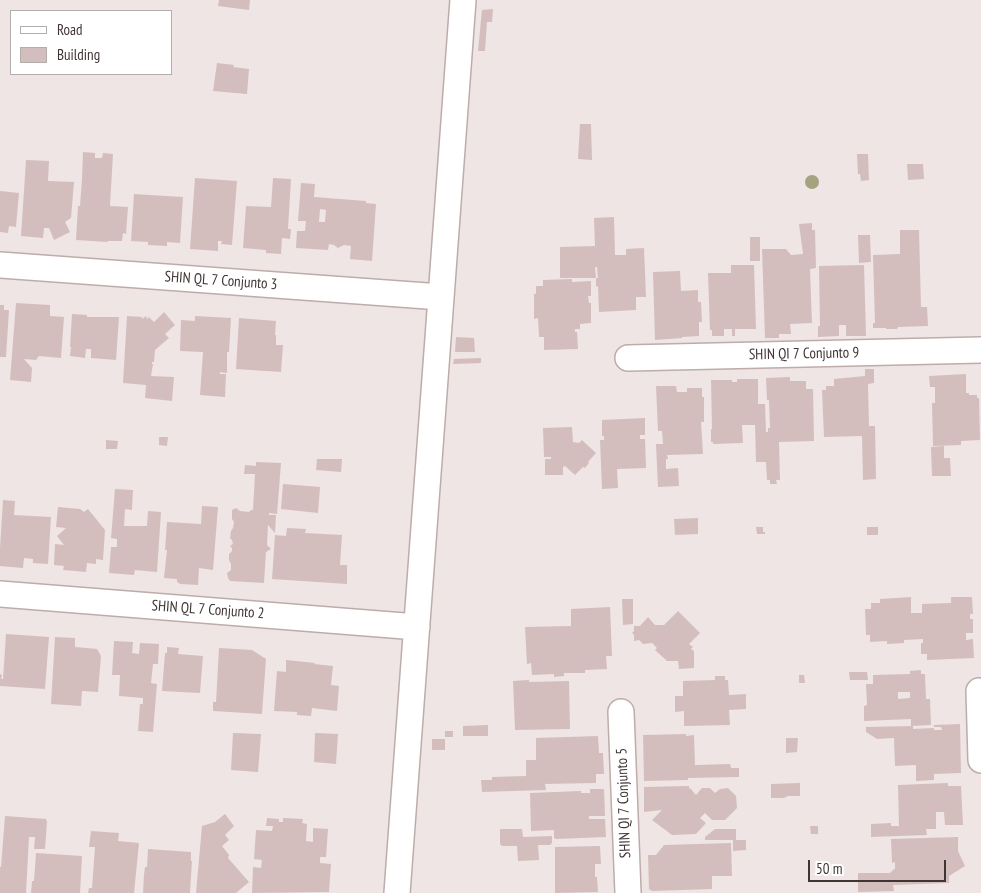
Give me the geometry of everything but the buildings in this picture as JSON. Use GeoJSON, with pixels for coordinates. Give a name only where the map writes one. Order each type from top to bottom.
{"type":"FeatureCollection","features":[{"type":"Feature","properties":{"kind":"street"},"geometry":{"type":"LineString","coordinates":[[397,893],[463,0]]}},
{"type":"Feature","properties":{"kind":"street","name":"SHIN QL 7 Conjunto 3"},"geometry":{"type":"LineString","coordinates":[[0,264],[441,297]]}},
{"type":"Feature","properties":{"kind":"street","name":"SHIN QI 7 Conjunto 9"},"geometry":{"type":"LineString","coordinates":[[628,358],[981,350]]}},
{"type":"Feature","properties":{"kind":"street","name":"SHIN QL 7 Conjunto 2"},"geometry":{"type":"LineString","coordinates":[[0,594],[417,627]]}},
{"type":"Feature","properties":{"kind":"street"},"geometry":{"type":"LineString","coordinates":[[979,691],[981,760]]}},
{"type":"Feature","properties":{"kind":"street","name":"SHIN QI 7 Conjunto 5"},"geometry":{"type":"LineString","coordinates":[[621,712],[628,893]]}}]}
